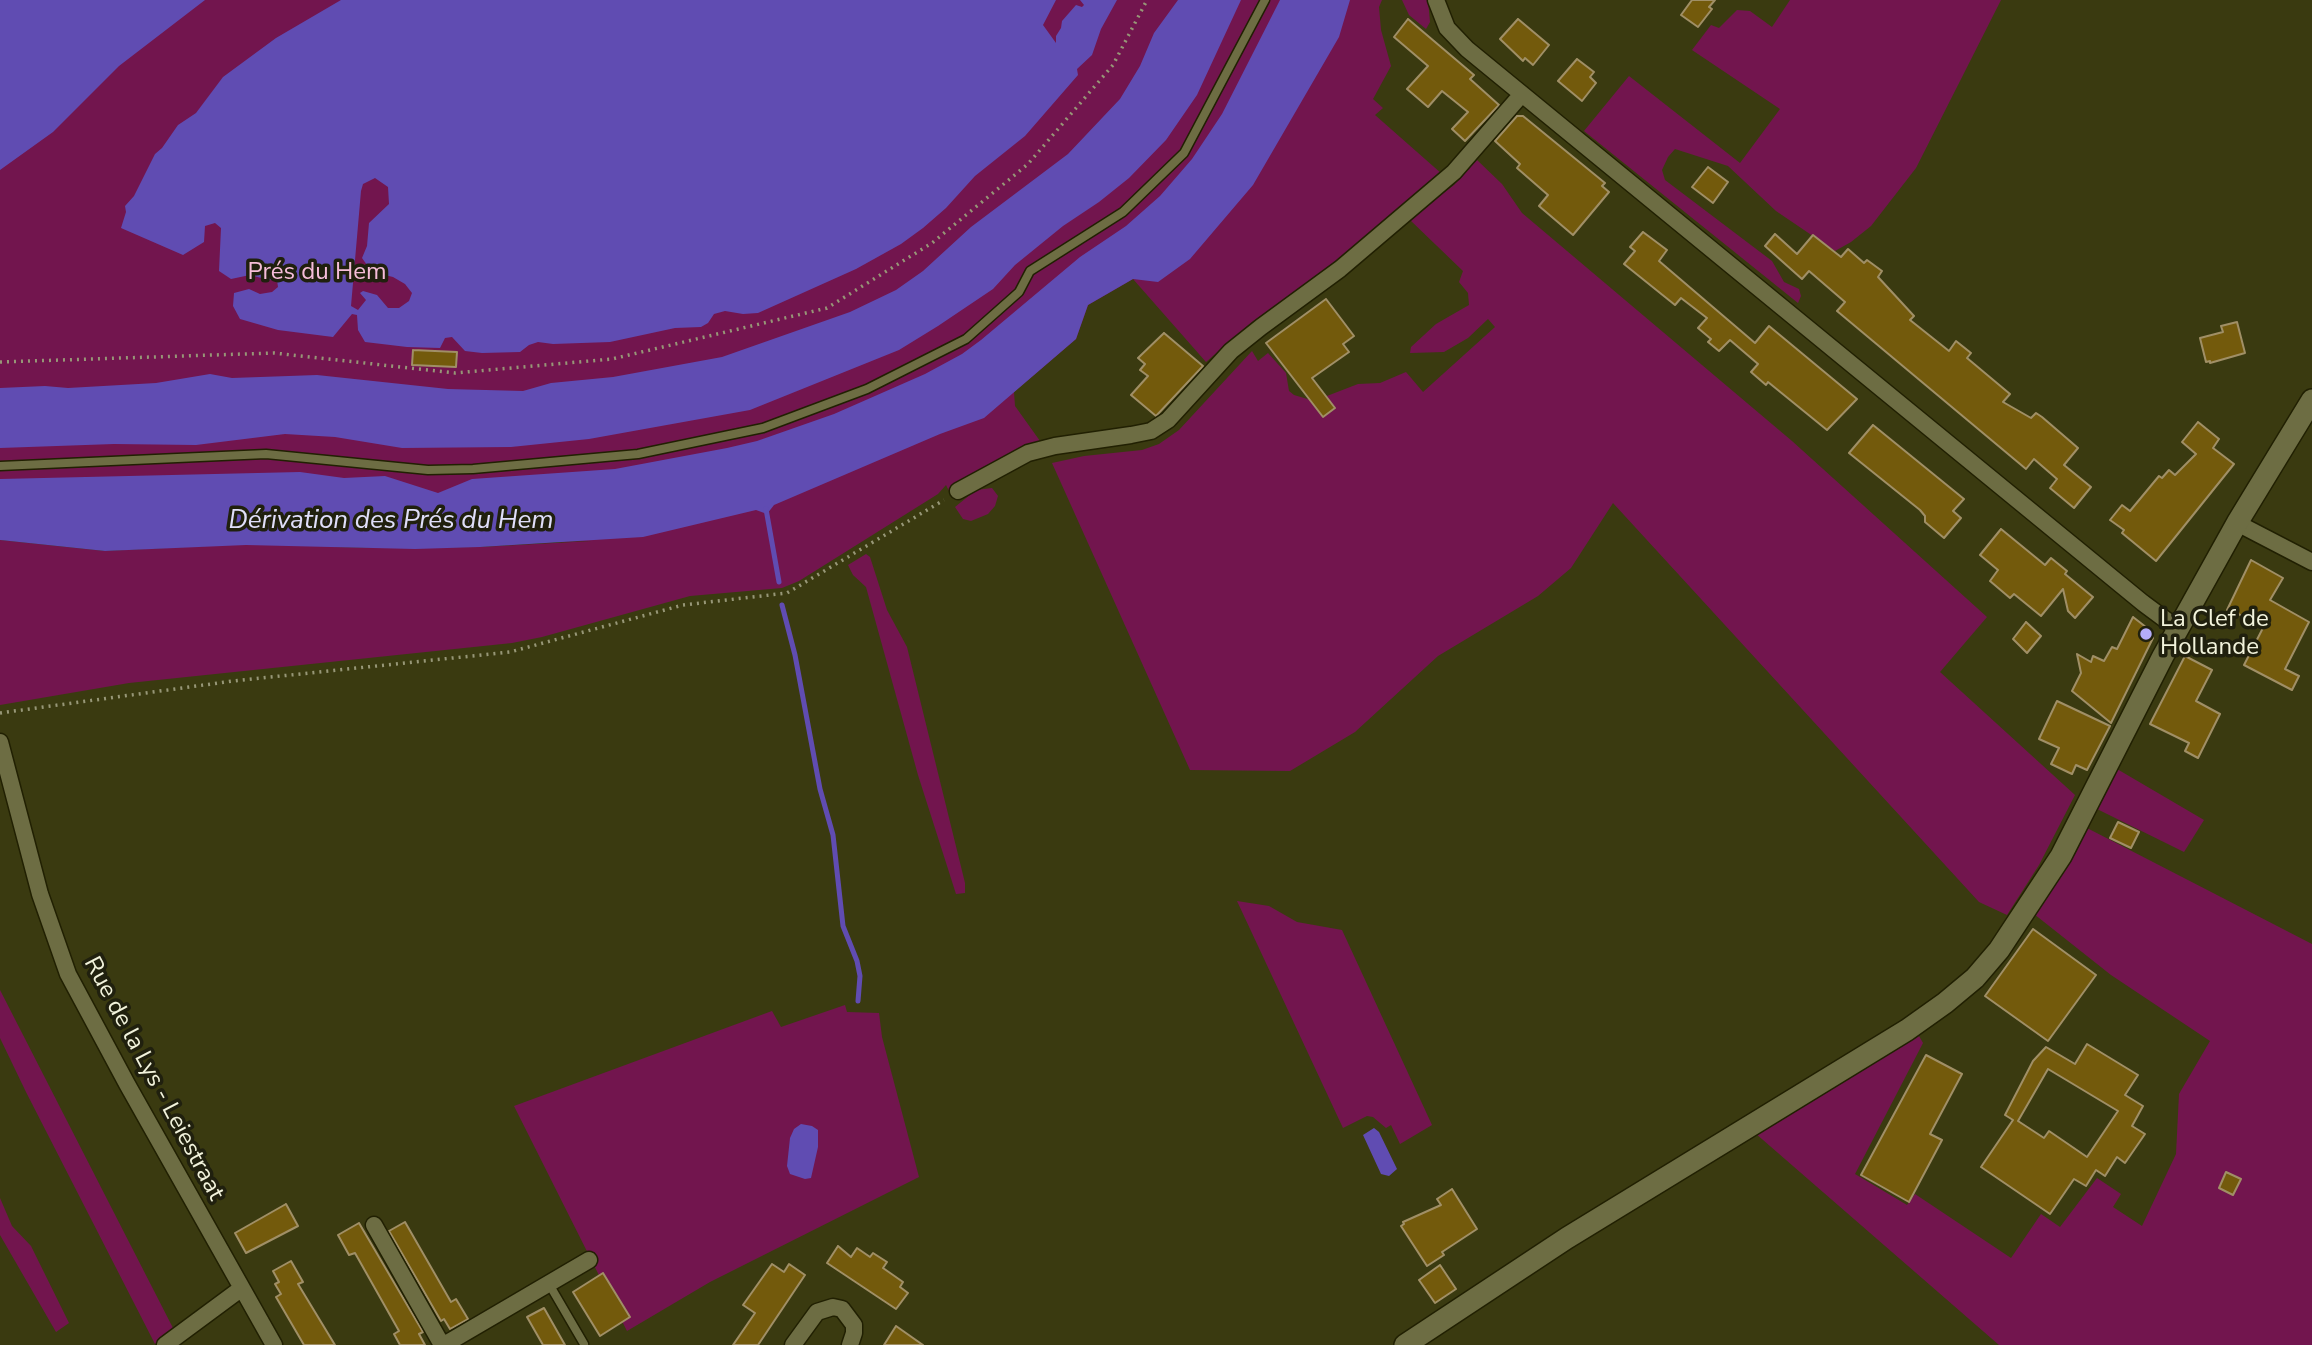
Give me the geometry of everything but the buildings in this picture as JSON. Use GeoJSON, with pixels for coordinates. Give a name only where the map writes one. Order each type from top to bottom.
{"type":"FeatureCollection","features":[{"type":"Feature","properties":{"kind":"street"},"geometry":{"type":"LineString","coordinates":[[1436,0],[1443,21],[1459,42],[2178,629]]}},
{"type":"Feature","properties":{"kind":"street"},"geometry":{"type":"LineString","coordinates":[[958,492],[1028,453],[1055,446],[1151,431],[1168,420],[1231,351],[1340,269],[1454,172],[1522,94]]}},
{"type":"Feature","properties":{"kind":"street"},"geometry":{"type":"LineString","coordinates":[[1405,1345],[1567,1238],[1908,1030],[1975,978],[1999,950],[2061,856],[2178,629],[2237,523],[2312,400]]}},
{"type":"Feature","properties":{"kind":"street"},"geometry":{"type":"LineString","coordinates":[[2237,523],[2312,562]]}},
{"type":"Feature","properties":{"kind":"street","name":"Rue de la Lys - Leiestraat"},"geometry":{"type":"LineString","coordinates":[[0,742],[40,894],[68,974],[274,1345]]}},
{"type":"Feature","properties":{"kind":"street"},"geometry":{"type":"LineString","coordinates":[[374,1225],[443,1345],[589,1260]]}},
{"type":"Feature","properties":{"kind":"street"},"geometry":{"type":"LineString","coordinates":[[165,1345],[242,1288]]}},
{"type":"Feature","properties":{"kind":"street"},"geometry":{"type":"LineString","coordinates":[[793,1345],[817,1312],[833,1307],[842,1309],[854,1325],[850,1345]]}},
{"type":"Feature","properties":{"kind":"lane"},"geometry":{"type":"LineString","coordinates":[[0,466],[266,454],[428,470],[473,469],[638,454],[763,428],[867,389],[965,339],[1019,292],[1030,271],[1123,212],[1184,153],[1265,0]]}},
{"type":"Feature","properties":{"kind":"lane"},"geometry":{"type":"LineString","coordinates":[[549,1284],[584,1344]]}},
{"type":"Feature","properties":{"kind":"path"},"geometry":{"type":"LineString","coordinates":[[0,362],[274,353],[455,373],[612,359],[827,308],[932,243],[1028,163],[1113,65],[1147,0]]}},
{"type":"Feature","properties":{"kind":"path"},"geometry":{"type":"LineString","coordinates":[[0,713],[233,681],[510,652],[682,605],[787,593],[958,492]]}},
{"type":"Feature","properties":{"kind":"green space","name":"Prés du Hem"},"geometry":{"type":"Polygon","coordinates":[[[0,0],[1382,0],[1379,7],[1381,30],[1391,66],[1373,99],[1383,108],[1375,115],[1442,174],[1335,265],[1252,322],[1206,362],[1133,279],[1088,305],[1076,339],[1014,392],[1015,406],[1040,441],[949,491],[946,485],[938,494],[799,581],[782,588],[690,596],[512,643],[129,683],[0,705],[0,540],[105,551],[246,544],[0,530],[0,0]],[[592,541],[333,548],[480,547],[592,541]]]}},
{"type":"Feature","properties":{"kind":"green space"},"geometry":{"type":"Polygon","coordinates":[[[1402,0],[1428,0],[1430,22],[1426,29],[1409,15],[1402,0]]]}},
{"type":"Feature","properties":{"kind":"green space"},"geometry":{"type":"Polygon","coordinates":[[[1790,0],[2001,0],[1916,168],[1871,226],[1835,251],[1776,211],[1728,166],[1675,149],[1668,157],[1662,170],[1665,180],[1772,261],[1784,282],[1799,289],[1801,296],[1798,303],[1584,131],[1629,76],[1740,163],[1780,109],[1692,50],[1711,25],[1719,28],[1737,10],[1750,11],[1772,27],[1790,0]]]}},
{"type":"Feature","properties":{"kind":"green space"},"geometry":{"type":"Polygon","coordinates":[[[1477,160],[1502,184],[1522,213],[1792,441],[1987,617],[1940,672],[2075,795],[2039,865],[2007,915],[1979,902],[1613,503],[1571,568],[1538,596],[1438,656],[1355,732],[1290,771],[1190,770],[1052,463],[1084,456],[1142,450],[1159,444],[1179,430],[1252,351],[1258,361],[1268,353],[1286,373],[1289,391],[1314,401],[1358,384],[1380,383],[1406,372],[1423,392],[1495,327],[1488,319],[1468,338],[1444,352],[1410,353],[1411,347],[1436,324],[1469,305],[1468,293],[1459,282],[1463,271],[1409,219],[1454,185],[1477,160]]]}},
{"type":"Feature","properties":{"kind":"green space"},"geometry":{"type":"Polygon","coordinates":[[[992,488],[998,496],[995,506],[988,514],[971,521],[963,519],[955,507],[976,490],[992,488]]]}},
{"type":"Feature","properties":{"kind":"green space"},"geometry":{"type":"Polygon","coordinates":[[[866,554],[870,557],[887,610],[907,647],[965,883],[965,893],[956,894],[918,775],[866,587],[853,575],[848,565],[866,554]]]}},
{"type":"Feature","properties":{"kind":"green space"},"geometry":{"type":"Polygon","coordinates":[[[2117,769],[2204,820],[2184,852],[2097,809],[2117,769]]]}},
{"type":"Feature","properties":{"kind":"green space"},"geometry":{"type":"Polygon","coordinates":[[[2087,828],[2312,944],[2312,1345],[1999,1345],[1755,1133],[1919,1036],[1923,1043],[1855,1174],[1907,1205],[1915,1194],[2011,1258],[2041,1214],[2060,1227],[2097,1178],[2121,1194],[2113,1207],[2142,1226],[2176,1154],[2179,1094],[2210,1041],[2111,975],[2034,914],[2087,828]]]}},
{"type":"Feature","properties":{"kind":"green space"},"geometry":{"type":"Polygon","coordinates":[[[1237,901],[1269,906],[1297,922],[1342,930],[1432,1125],[1400,1144],[1391,1125],[1386,1128],[1373,1117],[1367,1116],[1343,1128],[1237,901]]]}},
{"type":"Feature","properties":{"kind":"green space"},"geometry":{"type":"Polygon","coordinates":[[[0,990],[174,1330],[155,1344],[0,1038],[0,990]]]}},
{"type":"Feature","properties":{"kind":"green space"},"geometry":{"type":"Polygon","coordinates":[[[845,1005],[847,1012],[879,1013],[882,1037],[919,1177],[710,1282],[627,1331],[514,1106],[772,1011],[781,1027],[845,1005]]]}},
{"type":"Feature","properties":{"kind":"green space"},"geometry":{"type":"Polygon","coordinates":[[[0,1198],[12,1226],[31,1246],[69,1323],[56,1332],[0,1235],[0,1198]]]}},
{"type":"Feature","properties":{"kind":"water"},"geometry":{"type":"Polygon","coordinates":[[[0,0],[205,0],[119,66],[53,132],[0,170],[0,0]]]}},
{"type":"Feature","properties":{"kind":"water"},"geometry":{"type":"Polygon","coordinates":[[[341,0],[1056,0],[1043,25],[1056,43],[1062,21],[1076,5],[1084,5],[1080,0],[1117,0],[1101,29],[1092,55],[1077,69],[1078,75],[1025,136],[975,176],[946,208],[901,244],[856,269],[758,313],[725,311],[714,314],[708,323],[701,327],[675,328],[610,342],[538,342],[520,352],[465,351],[452,337],[445,338],[440,348],[365,342],[358,330],[357,315],[352,314],[333,337],[278,330],[240,319],[233,306],[234,293],[249,289],[260,294],[272,292],[278,287],[277,280],[250,275],[231,279],[219,271],[221,228],[215,223],[205,226],[204,242],[183,255],[121,228],[125,206],[134,196],[155,154],[178,125],[196,113],[223,77],[276,38],[341,0]],[[375,178],[363,184],[361,191],[351,306],[358,310],[366,300],[360,293],[363,291],[377,295],[388,308],[399,308],[409,301],[412,293],[405,284],[393,277],[372,272],[362,258],[367,246],[369,223],[389,204],[388,187],[375,178]]]}},
{"type":"Feature","properties":{"kind":"water"},"geometry":{"type":"Polygon","coordinates":[[[1178,0],[1241,0],[1197,95],[1166,140],[1129,178],[1015,265],[993,289],[899,350],[750,410],[589,439],[511,447],[402,448],[335,437],[285,434],[196,445],[114,444],[0,448],[0,388],[68,388],[156,383],[210,374],[232,378],[317,375],[448,389],[523,391],[551,383],[613,377],[722,357],[850,312],[896,290],[923,271],[971,227],[1068,154],[1120,99],[1140,66],[1154,33],[1178,0]]]}},
{"type":"Feature","properties":{"kind":"water","name":"Dérivation des Prés du Hem"},"geometry":{"type":"Polygon","coordinates":[[[1280,0],[1350,0],[1339,37],[1253,185],[1190,259],[1158,282],[1133,279],[1088,305],[1076,339],[984,418],[774,505],[767,514],[756,510],[643,537],[480,547],[415,549],[246,545],[105,551],[0,540],[0,479],[300,472],[344,478],[385,476],[438,493],[472,479],[615,469],[727,448],[757,441],[834,414],[925,374],[962,354],[1080,257],[1126,226],[1160,196],[1192,159],[1222,114],[1280,0]]]}},
{"type":"Feature","properties":{"kind":"water"},"geometry":{"type":"Polygon","coordinates":[[[801,1124],[818,1130],[818,1147],[811,1178],[805,1179],[790,1174],[787,1166],[790,1138],[794,1129],[801,1124]]]}},
{"type":"Feature","properties":{"kind":"water"},"geometry":{"type":"Polygon","coordinates":[[[1374,1128],[1379,1132],[1397,1169],[1389,1176],[1381,1174],[1363,1135],[1374,1128]]]}},
{"type":"Feature","properties":{"kind":"waterway"},"geometry":{"type":"LineString","coordinates":[[766,509],[779,582]]}},
{"type":"Feature","properties":{"kind":"waterway"},"geometry":{"type":"LineString","coordinates":[[782,605],[795,655],[820,789],[833,835],[843,926],[860,976],[858,1001]]}},
{"type":"Feature","properties":{"kind":"place","name":"La Clef de Hollande"},"geometry":{"type":"Point","coordinates":[2146,634]}}]}
